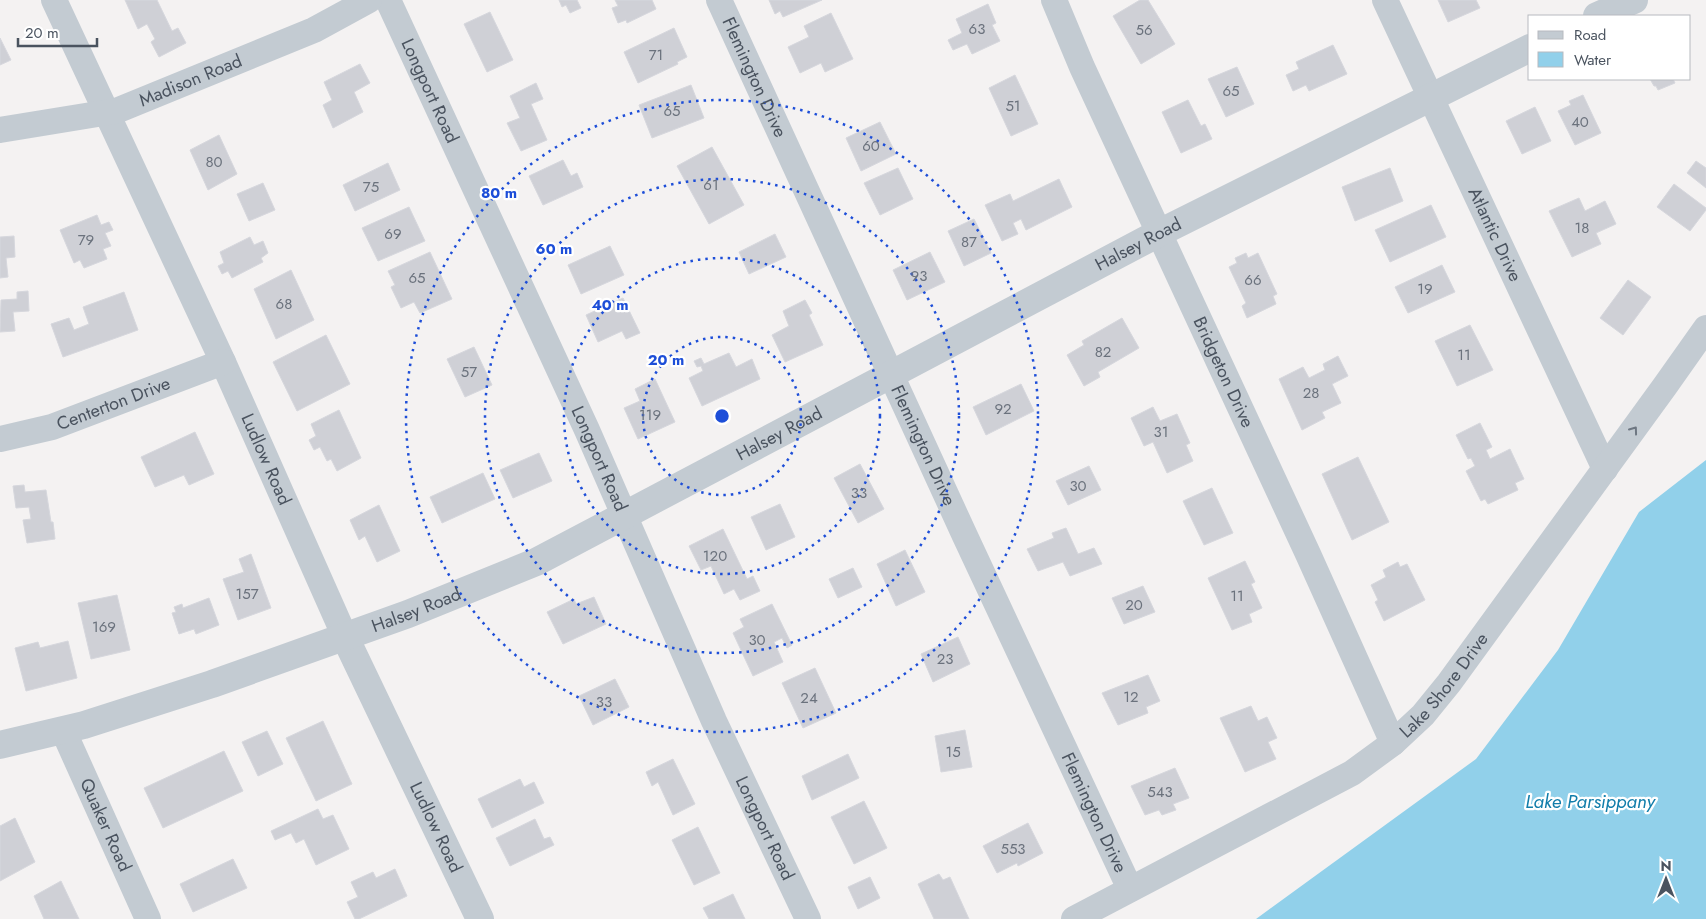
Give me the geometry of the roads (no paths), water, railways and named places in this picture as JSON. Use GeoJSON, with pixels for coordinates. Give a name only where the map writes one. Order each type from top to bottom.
{"type":"FeatureCollection","features":[{"type":"Feature","properties":{"kind":"street","name":"Ludlow Road"},"geometry":{"type":"LineString","coordinates":[[54,0],[223,362],[345,637],[480,919]]}},
{"type":"Feature","properties":{"kind":"street","name":"Madison Road"},"geometry":{"type":"LineString","coordinates":[[0,130],[116,111],[314,30],[369,0]]}},
{"type":"Feature","properties":{"kind":"street","name":"Longport Road"},"geometry":{"type":"LineString","coordinates":[[388,0],[587,430],[714,721],[808,919]]}},
{"type":"Feature","properties":{"kind":"street","name":"Flemington Drive"},"geometry":{"type":"LineString","coordinates":[[719,0],[964,536],[1130,889]]}},
{"type":"Feature","properties":{"kind":"street","name":"Bridgeton Drive"},"geometry":{"type":"LineString","coordinates":[[1054,0],[1082,67],[1308,554],[1393,743]]}},
{"type":"Feature","properties":{"kind":"street","name":"Atlantic Drive"},"geometry":{"type":"LineString","coordinates":[[1385,0],[1605,469]]}},
{"type":"Feature","properties":{"kind":"street"},"geometry":{"type":"LineString","coordinates":[[1600,15],[1634,0]]}},
{"type":"Feature","properties":{"kind":"street","name":"Halsey Road"},"geometry":{"type":"LineString","coordinates":[[0,744],[84,725],[212,684],[408,614],[536,562],[1159,233],[1528,49]]}},
{"type":"Feature","properties":{"kind":"street","name":"Lake Shore Drive"},"geometry":{"type":"LineString","coordinates":[[1074,919],[1352,773],[1393,743],[1423,715],[1449,683],[1706,328]]}},
{"type":"Feature","properties":{"kind":"street","name":"Centerton Drive"},"geometry":{"type":"LineString","coordinates":[[0,439],[52,427],[223,362]]}},
{"type":"Feature","properties":{"kind":"street","name":"Quaker Road"},"geometry":{"type":"LineString","coordinates":[[62,730],[148,919]]}},
{"type":"Feature","properties":{"kind":"water","name":"Lake Parsippany"},"geometry":{"type":"Polygon","coordinates":[[[1706,460],[1706,919],[1256,919],[1476,759],[1558,650],[1639,512],[1706,460]]]}}]}
